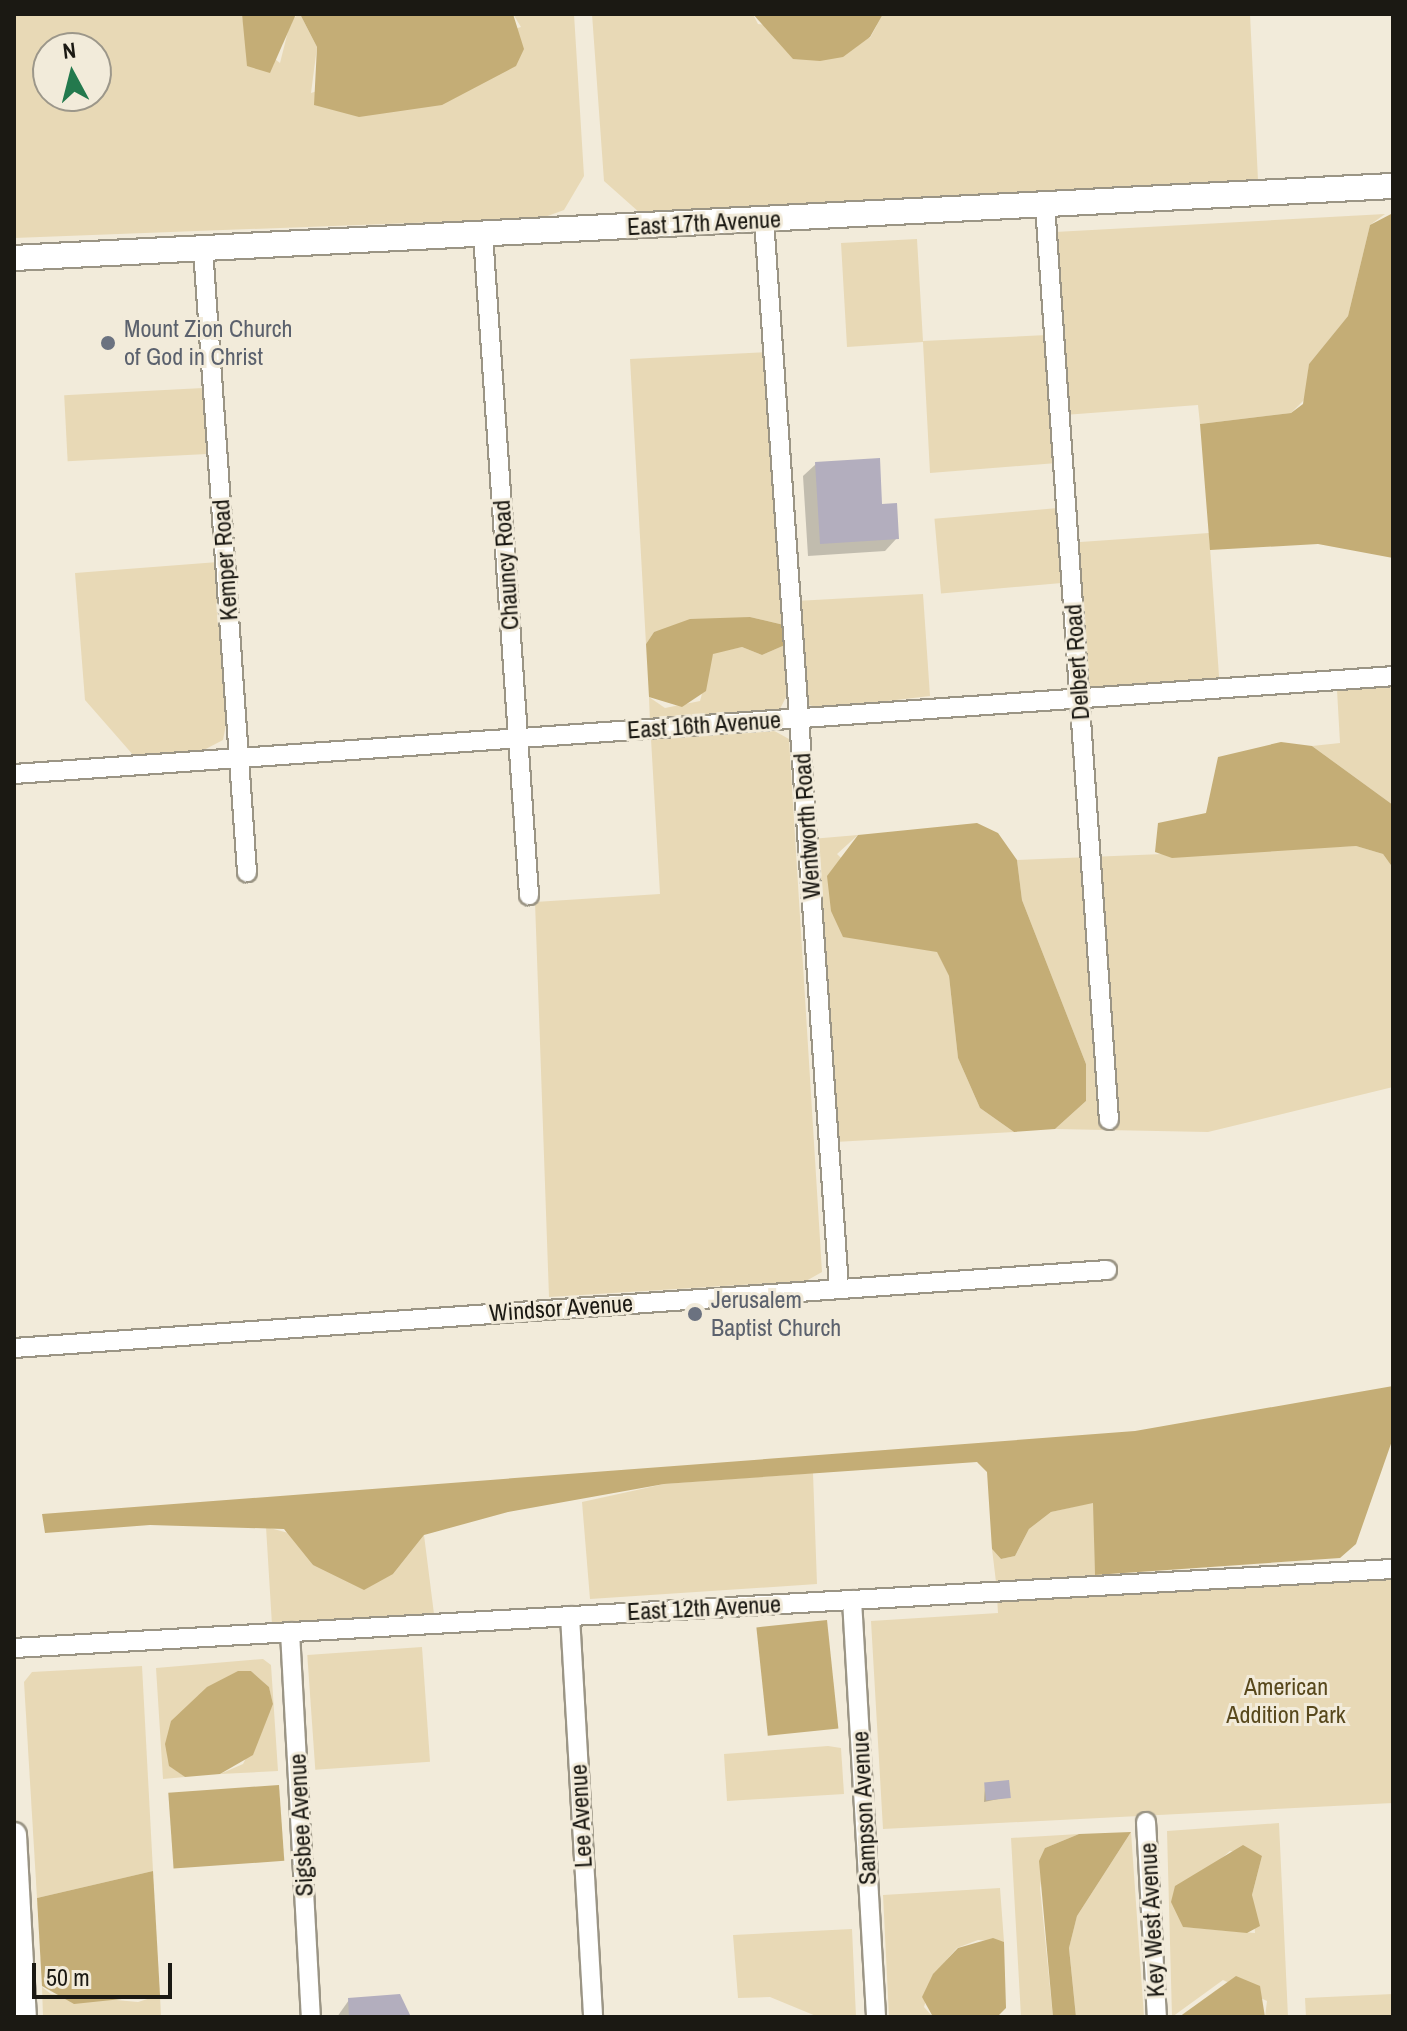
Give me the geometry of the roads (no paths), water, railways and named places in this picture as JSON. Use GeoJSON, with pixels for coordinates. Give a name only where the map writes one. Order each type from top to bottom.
{"type":"FeatureCollection","features":[{"type":"Feature","properties":{"kind":"street","name":"East 17th Avenue"},"geometry":{"type":"LineString","coordinates":[[14,258],[1393,186]]}},
{"type":"Feature","properties":{"kind":"street","name":"Delbert Road"},"geometry":{"type":"LineString","coordinates":[[1045,205],[1109,1120]]}},
{"type":"Feature","properties":{"kind":"street","name":"Wentworth Road"},"geometry":{"type":"LineString","coordinates":[[764,220],[839,1288]]}},
{"type":"Feature","properties":{"kind":"street","name":"Chauncy Road"},"geometry":{"type":"LineString","coordinates":[[483,235],[529,895]]}},
{"type":"Feature","properties":{"kind":"street","name":"Kemper Road"},"geometry":{"type":"LineString","coordinates":[[203,249],[247,872]]}},
{"type":"Feature","properties":{"kind":"street","name":"East 16th Avenue"},"geometry":{"type":"LineString","coordinates":[[14,774],[1393,676]]}},
{"type":"Feature","properties":{"kind":"street","name":"Windsor Avenue"},"geometry":{"type":"LineString","coordinates":[[14,1348],[1107,1270]]}},
{"type":"Feature","properties":{"kind":"street","name":"East 12th Avenue"},"geometry":{"type":"LineString","coordinates":[[14,1648],[1393,1569]]}},
{"type":"Feature","properties":{"kind":"street","name":"Sampson Avenue"},"geometry":{"type":"LineString","coordinates":[[852,1600],[876,2017]]}},
{"type":"Feature","properties":{"kind":"street","name":"Lee Avenue"},"geometry":{"type":"LineString","coordinates":[[570,1616],[593,2017]]}},
{"type":"Feature","properties":{"kind":"street","name":"Sigsbee Avenue"},"geometry":{"type":"LineString","coordinates":[[290,1632],[311,2017]]}},
{"type":"Feature","properties":{"kind":"street","name":"Key West Avenue"},"geometry":{"type":"LineString","coordinates":[[1146,1822],[1157,2017]]}},
{"type":"Feature","properties":{"kind":"street"},"geometry":{"type":"LineString","coordinates":[[14,1835],[24,2017]]}},
{"type":"Feature","properties":{"kind":"place","name":"Mount Zion Church of God in Christ"},"geometry":{"type":"Point","coordinates":[108,343]}},
{"type":"Feature","properties":{"kind":"place","name":"Jerusalem Baptist Church"},"geometry":{"type":"Point","coordinates":[695,1314]}},
{"type":"Feature","properties":{"kind":"park label","name":"American Addition Park"},"geometry":{"type":"Point","coordinates":[1286,1701]}}]}
